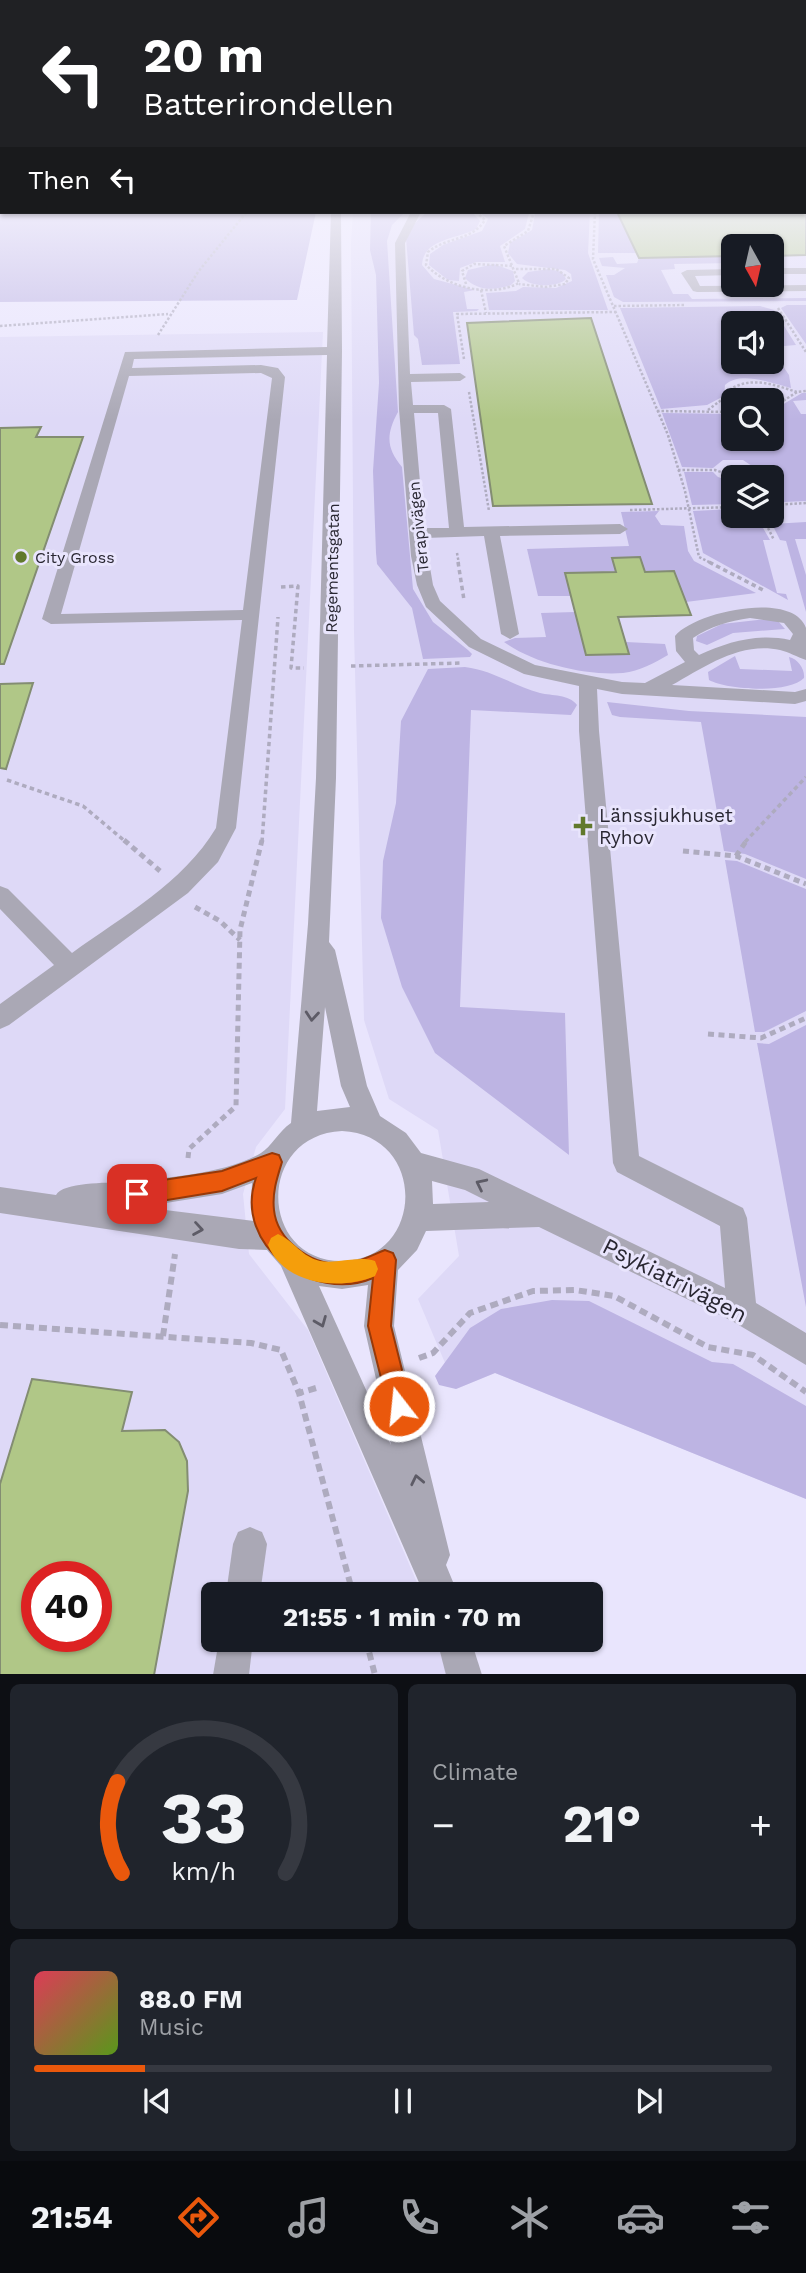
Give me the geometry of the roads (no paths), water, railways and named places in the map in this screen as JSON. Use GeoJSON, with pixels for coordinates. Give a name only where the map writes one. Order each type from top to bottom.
{"type":"FeatureCollection","features":[{"type":"Feature","properties":{"kind":"street","name":"Regementsgatan"},"geometry":{"type":"LineString","coordinates":[[303,1130],[319,924],[330,667],[336,264]]}},
{"type":"Feature","properties":{"kind":"street","name":"Terapivägen"},"geometry":{"type":"LineString","coordinates":[[401,264],[404,378],[416,533],[425,586],[432,603],[463,634],[509,662],[588,683],[802,697]]}},
{"type":"Feature","properties":{"kind":"street"},"geometry":{"type":"LineString","coordinates":[[784,271],[806,271]]}},
{"type":"Feature","properties":{"kind":"street"},"geometry":{"type":"LineString","coordinates":[[721,272],[687,273],[697,289],[721,289]]}},
{"type":"Feature","properties":{"kind":"street"},"geometry":{"type":"LineString","coordinates":[[784,288],[806,288]]}},
{"type":"Feature","properties":{"kind":"street"},"geometry":{"type":"LineString","coordinates":[[251,615],[51,619],[129,355],[336,351]]}},
{"type":"Feature","properties":{"kind":"street"},"geometry":{"type":"LineString","coordinates":[[0,1018],[69,965],[180,887],[211,856],[226,828],[279,377],[261,369],[124,372]]}},
{"type":"Feature","properties":{"kind":"street"},"geometry":{"type":"LineString","coordinates":[[404,378],[463,371]]}},
{"type":"Feature","properties":{"kind":"street"},"geometry":{"type":"LineString","coordinates":[[407,409],[444,409],[457,532]]}},
{"type":"Feature","properties":{"kind":"street"},"geometry":{"type":"LineString","coordinates":[[416,533],[620,529]]}},
{"type":"Feature","properties":{"kind":"street"},"geometry":{"type":"LineString","coordinates":[[486,532],[510,634]]}},
{"type":"Feature","properties":{"kind":"street"},"geometry":{"type":"LineString","coordinates":[[649,689],[697,665],[726,649],[753,642],[772,642],[801,651],[802,634],[790,619],[764,613],[696,626],[684,636],[685,651],[697,665]]}},
{"type":"Feature","properties":{"kind":"street"},"geometry":{"type":"LineString","coordinates":[[588,683],[589,732],[626,1163],[733,1218],[742,1311]]}},
{"type":"Feature","properties":{"kind":"street"},"geometry":{"type":"LineString","coordinates":[[0,895],[69,965]]}},
{"type":"Feature","properties":{"kind":"street","name":"Regementsgatan"},"geometry":{"type":"LineString","coordinates":[[319,924],[354,1086],[370,1123]]}},
{"type":"Feature","properties":{"kind":"street"},"geometry":{"type":"LineString","coordinates":[[293,1260],[314,1270],[338,1275],[363,1271],[385,1260],[404,1242],[417,1218],[420,1182],[415,1164],[404,1146],[388,1132],[370,1123],[348,1119],[325,1121],[303,1130],[285,1144],[272,1162],[264,1186],[263,1212],[272,1236],[293,1260],[436,1582]]}},
{"type":"Feature","properties":{"kind":"street"},"geometry":{"type":"LineString","coordinates":[[34,1203],[222,1181],[272,1162]]}},
{"type":"Feature","properties":{"kind":"street","name":"Psykiatrivägen"},"geometry":{"type":"LineString","coordinates":[[415,1164],[469,1178],[742,1311],[806,1350]]}},
{"type":"Feature","properties":{"kind":"street"},"geometry":{"type":"LineString","coordinates":[[0,1200],[240,1235],[272,1236]]}},
{"type":"Feature","properties":{"kind":"street","name":"Psykiatrivägen"},"geometry":{"type":"LineString","coordinates":[[417,1218],[542,1214]]}},
{"type":"Feature","properties":{"kind":"street"},"geometry":{"type":"LineString","coordinates":[[385,1260],[379,1326],[405,1426],[438,1582]]}},
{"type":"Feature","properties":{"kind":"street"},"geometry":{"type":"LineString","coordinates":[[245,1582],[250,1544]]}},
{"type":"Feature","properties":{"kind":"street"},"geometry":{"type":"LineString","coordinates":[[231,1674],[234,1652]]}},
{"type":"Feature","properties":{"kind":"street"},"geometry":{"type":"LineString","coordinates":[[457,1652],[464,1674]]}},
{"type":"Feature","properties":{"kind":"place","name":"City Gross"},"geometry":{"type":"Point","coordinates":[21,557]}},
{"type":"Feature","properties":{"kind":"place","name":"Länssjukhuset Ryhov"},"geometry":{"type":"Point","coordinates":[583,826]}}]}
